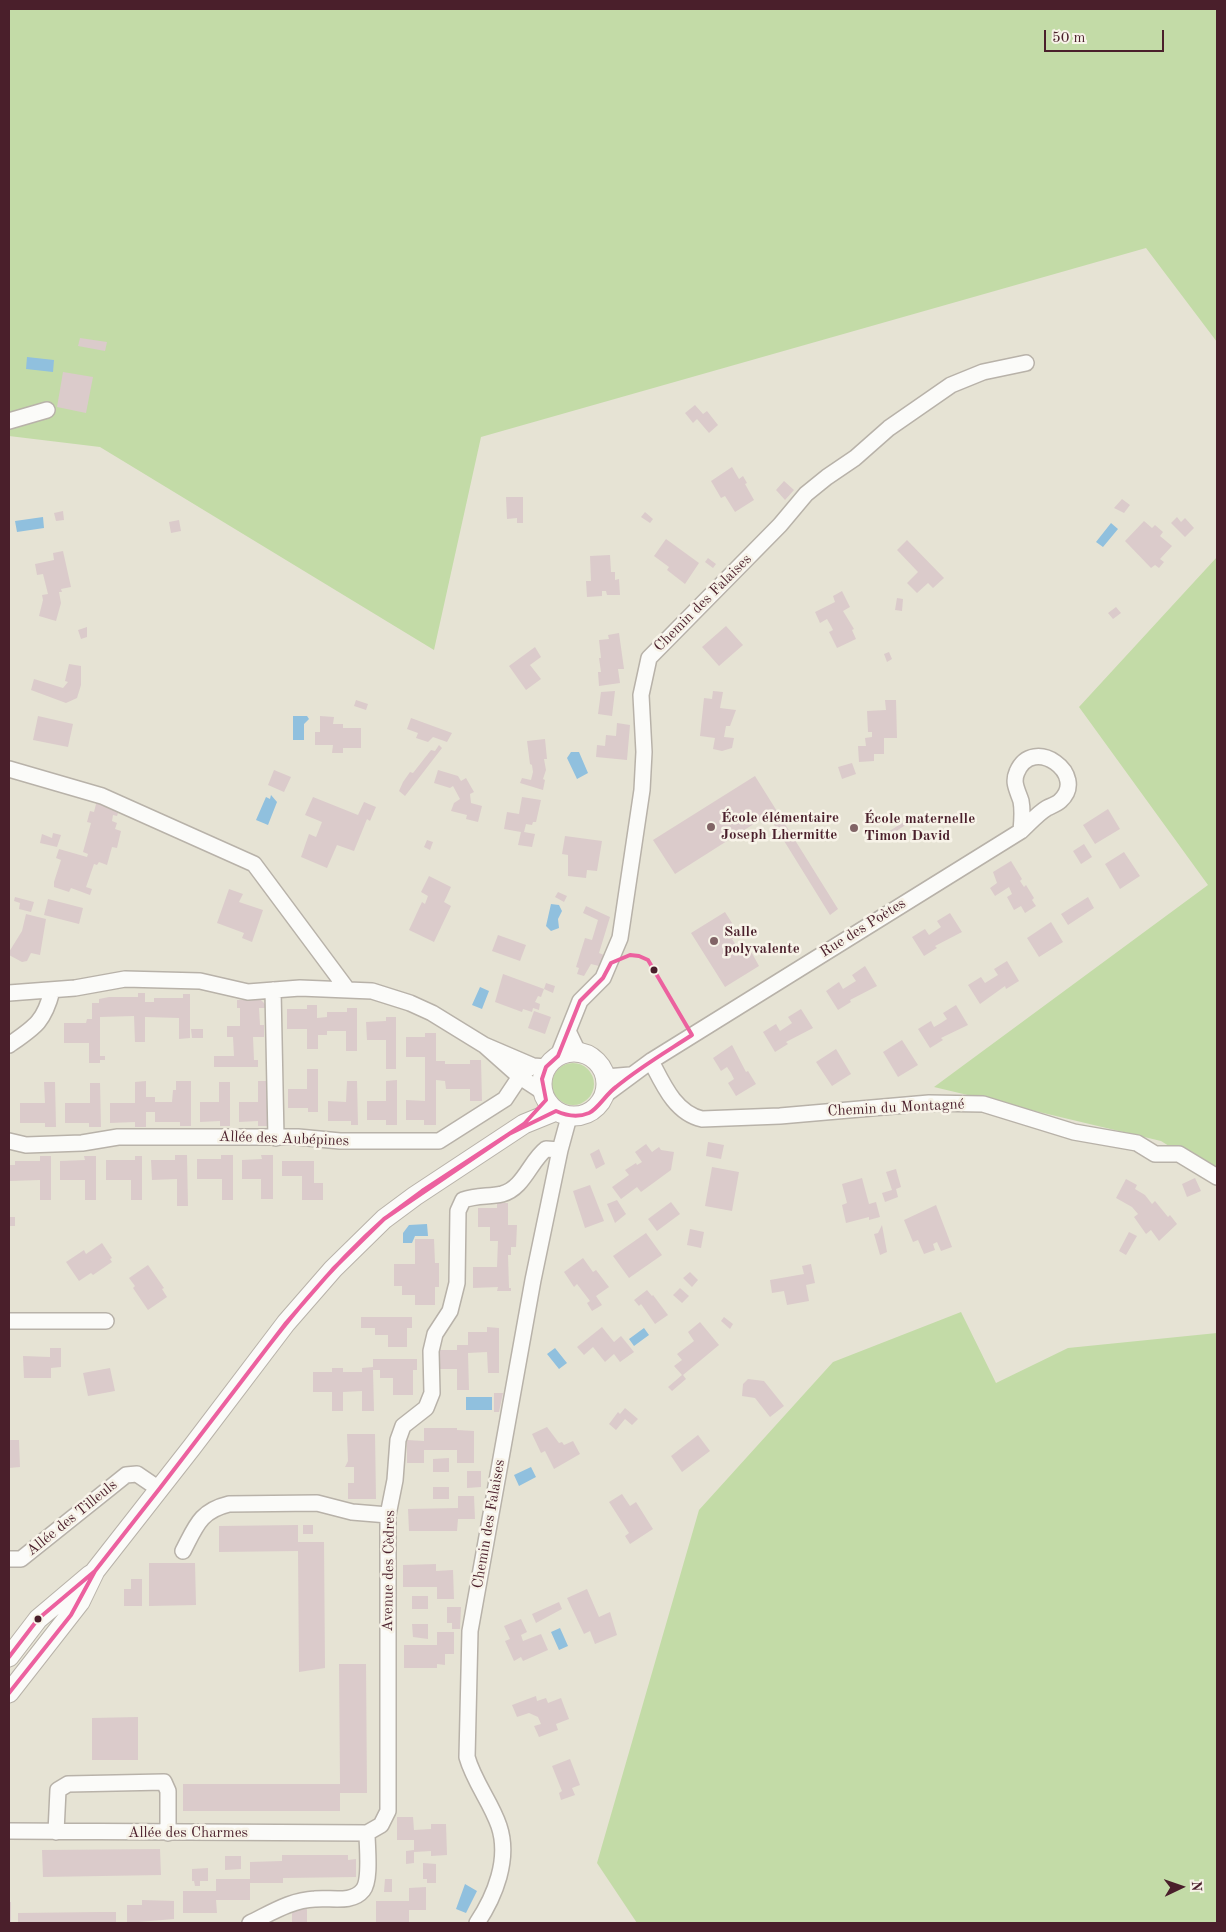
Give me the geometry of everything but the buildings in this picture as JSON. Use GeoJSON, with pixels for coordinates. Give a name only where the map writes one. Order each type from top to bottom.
{"type":"FeatureCollection","features":[{"type":"Feature","properties":{"kind":"street","name":"Chemin des Falaises"},"geometry":{"type":"LineString","coordinates":[[546,1063],[569,1033],[580,1001],[603,978],[620,938],[642,790],[644,752],[641,695],[648,658],[780,525],[806,494],[826,477],[855,458],[889,428],[951,384],[983,372],[1026,363]]}},
{"type":"Feature","properties":{"kind":"street"},"geometry":{"type":"LineString","coordinates":[[9,421],[47,410]]}},
{"type":"Feature","properties":{"kind":"street","name":"Rue des Poètes"},"geometry":{"type":"LineString","coordinates":[[606,1086],[630,1075],[1021,831],[1045,809],[1060,801],[1066,791],[1067,778],[1063,768],[1055,760],[1044,756],[1031,758],[1017,772],[1015,788],[1021,806],[1021,831]]}},
{"type":"Feature","properties":{"kind":"street"},"geometry":{"type":"LineString","coordinates":[[9,769],[102,796],[254,864],[347,989]]}},
{"type":"Feature","properties":{"kind":"street"},"geometry":{"type":"LineString","coordinates":[[9,993],[52,991],[126,979],[200,981],[248,992],[347,989],[372,991],[432,1012],[484,1045],[553,1105],[587,1114],[595,1110],[606,1086],[599,1063],[593,1057],[578,1052],[546,1063],[484,1045]]}},
{"type":"Feature","properties":{"kind":"street"},"geometry":{"type":"LineString","coordinates":[[273,990],[276,1138]]}},
{"type":"Feature","properties":{"kind":"street"},"geometry":{"type":"LineString","coordinates":[[9,1045],[42,1019],[48,1008],[52,991]]}},
{"type":"Feature","properties":{"kind":"street"},"geometry":{"type":"LineString","coordinates":[[569,1033],[578,1052]]}},
{"type":"Feature","properties":{"kind":"street","name":"Chemin du Montagné"},"geometry":{"type":"LineString","coordinates":[[651,1061],[670,1094],[681,1109],[690,1117],[702,1119],[767,1116],[928,1103],[983,1104],[1074,1132],[1137,1143],[1155,1154],[1179,1154],[1217,1177]]}},
{"type":"Feature","properties":{"kind":"street"},"geometry":{"type":"LineString","coordinates":[[546,1063],[542,1079],[553,1105]]}},
{"type":"Feature","properties":{"kind":"street","name":"Allée des Aubépines"},"geometry":{"type":"LineString","coordinates":[[9,1141],[26,1145],[82,1143],[118,1137],[298,1138],[340,1142],[439,1140],[505,1099],[523,1072],[546,1063]]}},
{"type":"Feature","properties":{"kind":"street","name":"Chemin des Falaises"},"geometry":{"type":"LineString","coordinates":[[477,1923],[489,1906],[500,1871],[503,1840],[499,1825],[472,1776],[467,1757],[470,1631],[532,1280],[560,1150],[553,1105]]}},
{"type":"Feature","properties":{"kind":"street"},"geometry":{"type":"LineString","coordinates":[[9,1657],[38,1619],[95,1571],[286,1323],[358,1242],[384,1219],[415,1196],[553,1105]]}},
{"type":"Feature","properties":{"kind":"street","name":"Avenue des Cèdres"},"geometry":{"type":"LineString","coordinates":[[367,1833],[381,1825],[388,1811],[388,1515],[395,1480],[398,1440],[403,1426],[426,1408],[432,1393],[431,1351],[435,1334],[450,1311],[457,1283],[458,1211],[463,1200],[476,1195],[503,1194],[516,1186],[536,1156],[546,1149],[560,1150]]}},
{"type":"Feature","properties":{"kind":"street"},"geometry":{"type":"LineString","coordinates":[[9,1321],[106,1322]]}},
{"type":"Feature","properties":{"kind":"street","name":"Allée des Tilleuls"},"geometry":{"type":"LineString","coordinates":[[9,1559],[22,1558],[126,1475],[137,1474],[159,1489]]}},
{"type":"Feature","properties":{"kind":"street"},"geometry":{"type":"LineString","coordinates":[[183,1551],[198,1521],[216,1508],[229,1504],[317,1503],[352,1512],[388,1515]]}},
{"type":"Feature","properties":{"kind":"street"},"geometry":{"type":"LineString","coordinates":[[9,1693],[80,1602],[95,1571]]}},
{"type":"Feature","properties":{"kind":"street"},"geometry":{"type":"LineString","coordinates":[[56,1832],[58,1790],[68,1784],[164,1782],[168,1791],[168,1833]]}},
{"type":"Feature","properties":{"kind":"street","name":"Allée des Charmes"},"geometry":{"type":"LineString","coordinates":[[9,1831],[367,1833]]}},
{"type":"Feature","properties":{"kind":"street"},"geometry":{"type":"LineString","coordinates":[[250,1923],[287,1905],[313,1899],[352,1898],[363,1890],[367,1880],[367,1833]]}},
{"type":"Feature","properties":{"kind":"green space"},"geometry":{"type":"Polygon","coordinates":[[[9,9],[1217,9],[1217,342],[1146,248],[481,437],[434,650],[100,447],[9,436],[9,9]]]}},
{"type":"Feature","properties":{"kind":"green space"},"geometry":{"type":"Polygon","coordinates":[[[1217,557],[1217,1176],[1161,1141],[934,1087],[1208,885],[1079,707],[1217,557]]]}},
{"type":"Feature","properties":{"kind":"green space"},"geometry":{"type":"Polygon","coordinates":[[[573,1063],[588,1069],[594,1084],[588,1099],[573,1105],[558,1099],[552,1084],[558,1069],[573,1063]]]}},
{"type":"Feature","properties":{"kind":"green space"},"geometry":{"type":"Polygon","coordinates":[[[961,1312],[996,1383],[1068,1348],[1217,1333],[1217,1923],[637,1923],[597,1863],[699,1510],[833,1362],[961,1312]]]}},
{"type":"Feature","properties":{"kind":"water"},"geometry":{"type":"Polygon","coordinates":[[[27,357],[54,360],[53,372],[26,369],[27,357]]]}},
{"type":"Feature","properties":{"kind":"water"},"geometry":{"type":"Polygon","coordinates":[[[43,517],[44,528],[17,532],[15,521],[43,517]]]}},
{"type":"Feature","properties":{"kind":"water"},"geometry":{"type":"Polygon","coordinates":[[[1111,523],[1118,529],[1103,547],[1096,542],[1111,523]]]}},
{"type":"Feature","properties":{"kind":"water"},"geometry":{"type":"Polygon","coordinates":[[[293,716],[307,716],[309,719],[304,724],[304,740],[293,740],[293,716]]]}},
{"type":"Feature","properties":{"kind":"water"},"geometry":{"type":"Polygon","coordinates":[[[571,752],[579,752],[588,773],[577,779],[567,758],[571,752]]]}},
{"type":"Feature","properties":{"kind":"water"},"geometry":{"type":"Polygon","coordinates":[[[271,795],[277,802],[268,825],[256,820],[266,797],[270,799],[271,795]]]}},
{"type":"Feature","properties":{"kind":"water"},"geometry":{"type":"Polygon","coordinates":[[[551,904],[559,905],[562,911],[558,919],[559,928],[551,931],[546,926],[551,904]]]}},
{"type":"Feature","properties":{"kind":"water"},"geometry":{"type":"Polygon","coordinates":[[[480,987],[489,991],[482,1009],[472,1005],[480,987]]]}},
{"type":"Feature","properties":{"kind":"water"},"geometry":{"type":"Polygon","coordinates":[[[427,1224],[428,1236],[415,1236],[412,1243],[403,1243],[403,1233],[409,1225],[427,1224]]]}},
{"type":"Feature","properties":{"kind":"water"},"geometry":{"type":"Polygon","coordinates":[[[644,1328],[649,1335],[634,1346],[629,1339],[644,1328]]]}},
{"type":"Feature","properties":{"kind":"water"},"geometry":{"type":"Polygon","coordinates":[[[555,1348],[567,1363],[559,1369],[547,1354],[555,1348]]]}},
{"type":"Feature","properties":{"kind":"water"},"geometry":{"type":"Polygon","coordinates":[[[466,1397],[492,1397],[492,1410],[466,1410],[466,1397]]]}},
{"type":"Feature","properties":{"kind":"water"},"geometry":{"type":"Polygon","coordinates":[[[531,1467],[536,1477],[519,1486],[514,1475],[531,1467]]]}},
{"type":"Feature","properties":{"kind":"water"},"geometry":{"type":"Polygon","coordinates":[[[560,1628],[568,1646],[559,1650],[551,1632],[560,1628]]]}},
{"type":"Feature","properties":{"kind":"water"},"geometry":{"type":"Polygon","coordinates":[[[465,1884],[477,1891],[466,1913],[456,1909],[465,1884]]]}},
{"type":"Feature","properties":{"kind":"transit line"},"geometry":{"type":"LineString","coordinates":[[630,955],[648,960],[692,1035],[625,1080],[589,1113],[572,1116],[556,1111],[509,1134],[524,1124],[546,1100],[542,1079],[546,1067],[558,1056],[580,1001],[603,978],[611,963],[630,955]]}},
{"type":"Feature","properties":{"kind":"transit line"},"geometry":{"type":"LineString","coordinates":[[384,1219],[422,1191],[509,1134]]}},
{"type":"Feature","properties":{"kind":"transit line"},"geometry":{"type":"LineString","coordinates":[[384,1219],[509,1134]]}},
{"type":"Feature","properties":{"kind":"transit line"},"geometry":{"type":"LineString","coordinates":[[238,1386],[325,1278],[384,1219]]}},
{"type":"Feature","properties":{"kind":"transit line"},"geometry":{"type":"LineString","coordinates":[[238,1386],[286,1323],[333,1269],[384,1219]]}},
{"type":"Feature","properties":{"kind":"transit line"},"geometry":{"type":"LineString","coordinates":[[160,1488],[238,1386]]}},
{"type":"Feature","properties":{"kind":"transit line"},"geometry":{"type":"LineString","coordinates":[[160,1488],[238,1386]]}},
{"type":"Feature","properties":{"kind":"transit line"},"geometry":{"type":"LineString","coordinates":[[95,1571],[160,1488]]}},
{"type":"Feature","properties":{"kind":"transit line"},"geometry":{"type":"LineString","coordinates":[[95,1571],[160,1488]]}},
{"type":"Feature","properties":{"kind":"transit line"},"geometry":{"type":"LineString","coordinates":[[9,1657],[38,1619],[95,1571]]}},
{"type":"Feature","properties":{"kind":"transit line"},"geometry":{"type":"LineString","coordinates":[[9,1693],[71,1615],[95,1571]]}},
{"type":"Feature","properties":{"kind":"place","name":"École élémentaire Joseph Lhermitte"},"geometry":{"type":"Point","coordinates":[711,827]}},
{"type":"Feature","properties":{"kind":"place","name":"École maternelle Timon David"},"geometry":{"type":"Point","coordinates":[854,828]}},
{"type":"Feature","properties":{"kind":"place","name":"Salle polyvalente"},"geometry":{"type":"Point","coordinates":[714,941]}}]}
